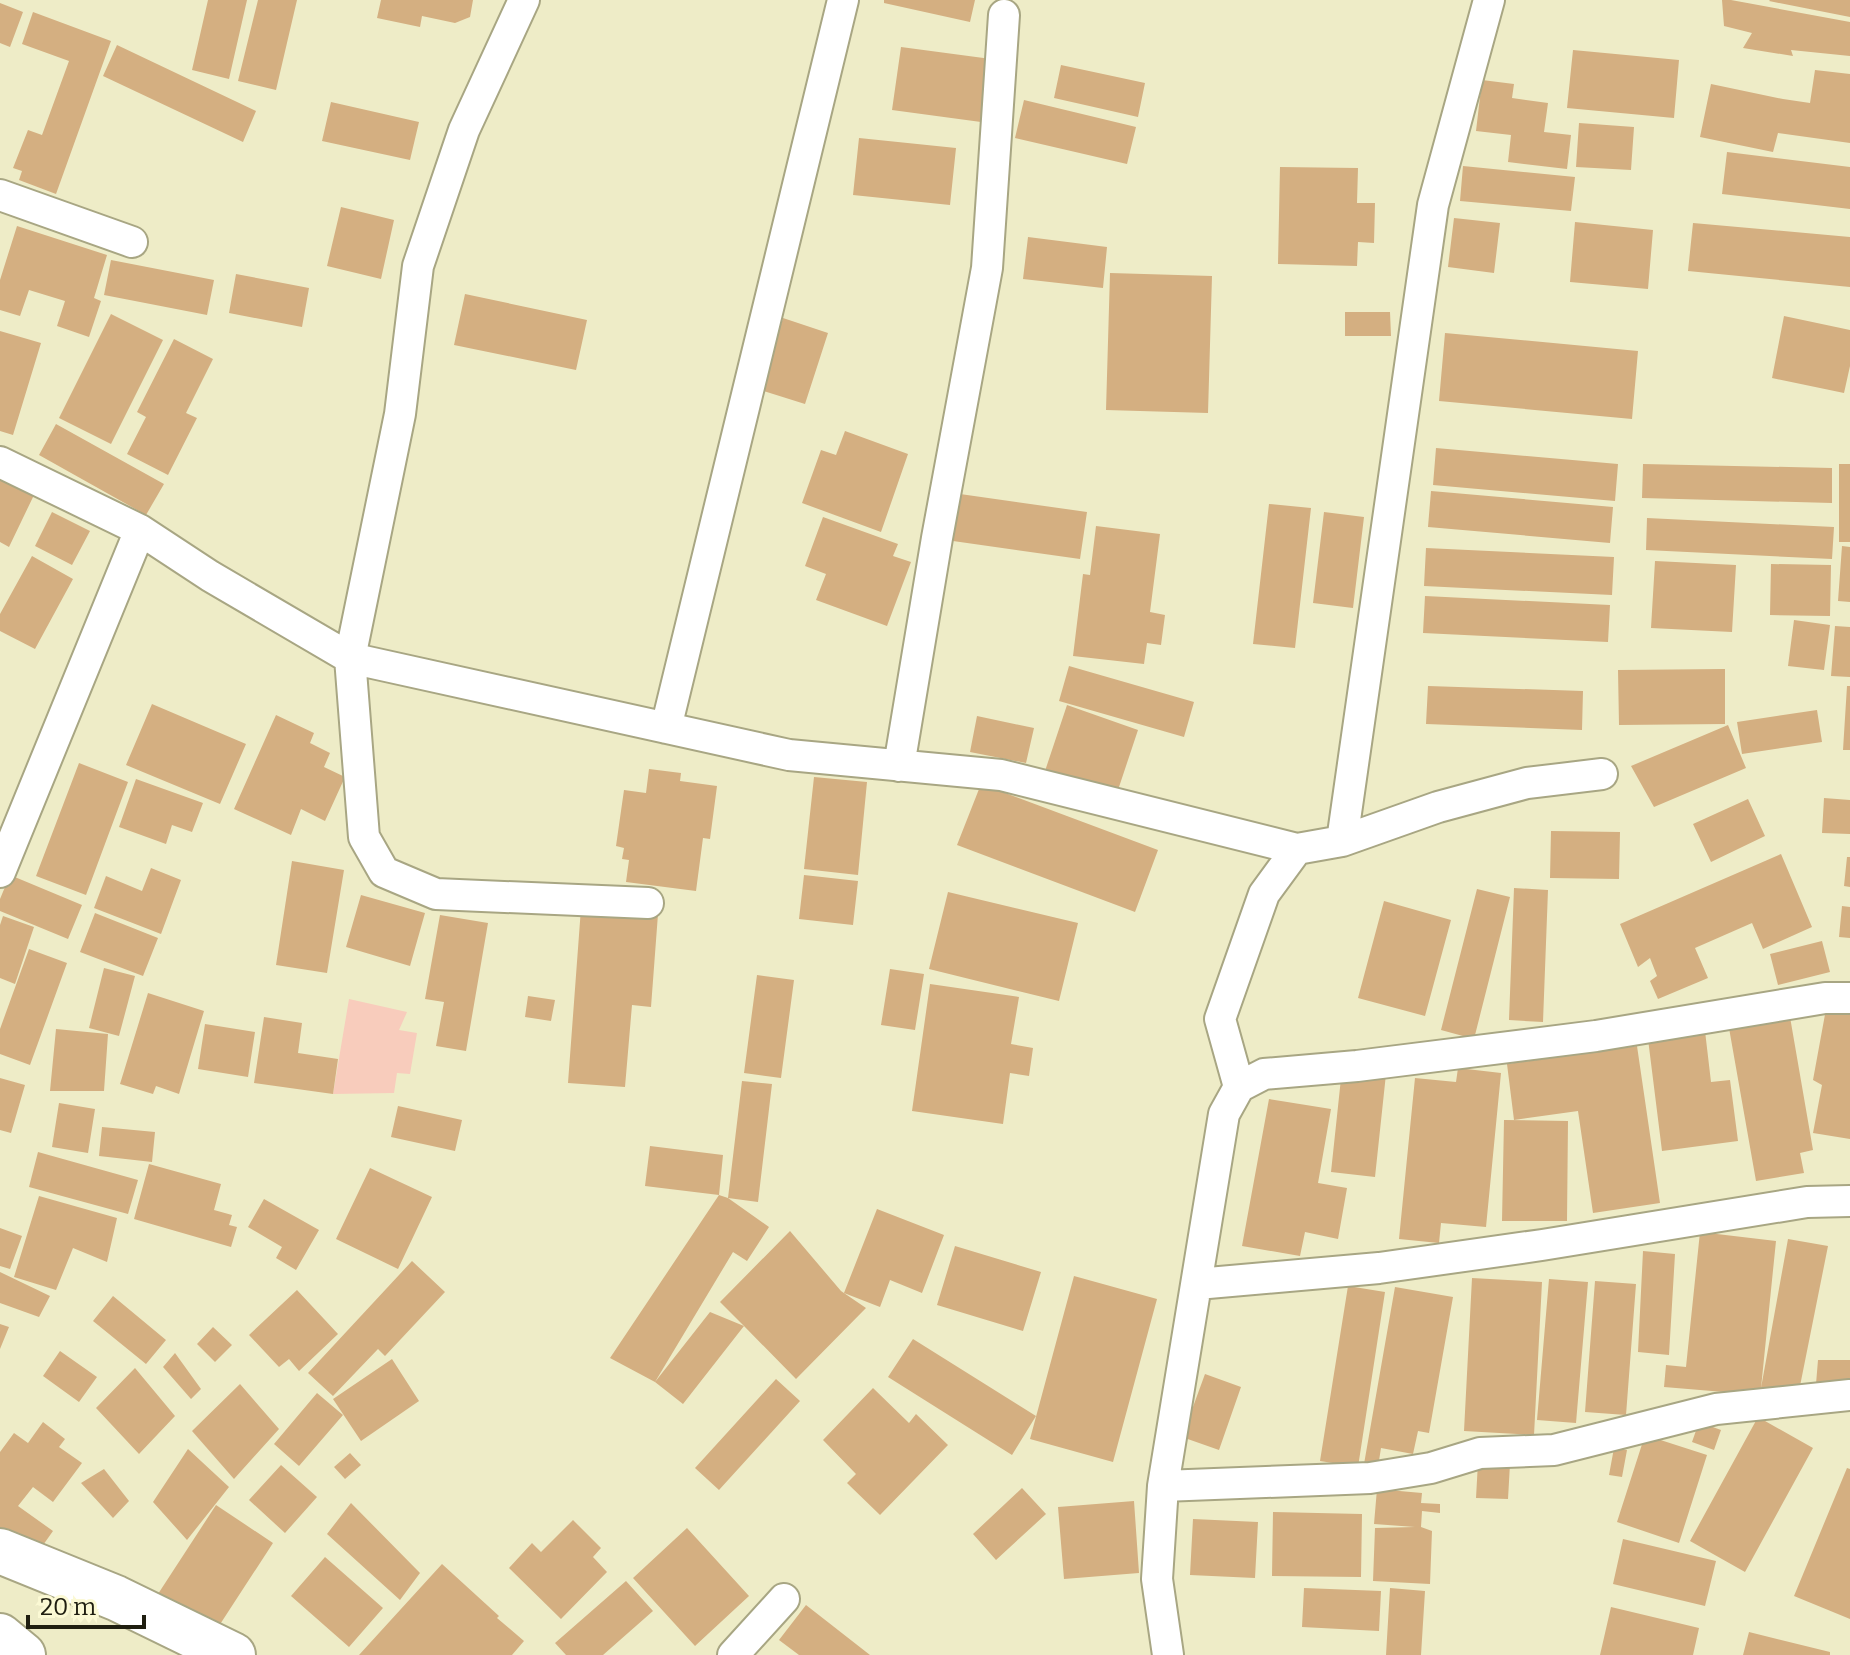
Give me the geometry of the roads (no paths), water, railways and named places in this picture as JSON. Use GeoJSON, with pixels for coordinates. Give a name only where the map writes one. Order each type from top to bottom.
{"type":"FeatureCollection","features":[{"type":"Feature","properties":{"kind":"street"},"geometry":{"type":"LineString","coordinates":[[524,0],[464,130],[418,266],[400,414],[350,658],[364,837],[384,872],[436,894],[648,903]]}},
{"type":"Feature","properties":{"kind":"street"},"geometry":{"type":"LineString","coordinates":[[666,728],[843,0]]}},
{"type":"Feature","properties":{"kind":"street"},"geometry":{"type":"LineString","coordinates":[[1342,841],[1433,205],[1489,0]]}},
{"type":"Feature","properties":{"kind":"street"},"geometry":{"type":"LineString","coordinates":[[899,766],[987,268],[1004,15]]}},
{"type":"Feature","properties":{"kind":"street"},"geometry":{"type":"LineString","coordinates":[[0,195],[132,242]]}},
{"type":"Feature","properties":{"kind":"street"},"geometry":{"type":"LineString","coordinates":[[0,462],[140,530],[210,576],[350,658],[789,755],[1001,775],[1297,849],[1342,841],[1438,807],[1527,783],[1602,774]]}},
{"type":"Feature","properties":{"kind":"street"},"geometry":{"type":"LineString","coordinates":[[0,872],[140,530]]}},
{"type":"Feature","properties":{"kind":"street"},"geometry":{"type":"LineString","coordinates":[[1239,1087],[1220,1019],[1264,894],[1297,849]]}},
{"type":"Feature","properties":{"kind":"street"},"geometry":{"type":"LineString","coordinates":[[1168,1655],[1157,1579],[1163,1486],[1224,1114],[1239,1087],[1264,1074],[1357,1066],[1596,1036],[1825,998],[1850,998]]}},
{"type":"Feature","properties":{"kind":"street"},"geometry":{"type":"LineString","coordinates":[[1197,1284],[1379,1268],[1807,1202],[1850,1201]]}},
{"type":"Feature","properties":{"kind":"street"},"geometry":{"type":"LineString","coordinates":[[1163,1486],[1370,1478],[1431,1468],[1480,1453],[1554,1450],[1716,1409],[1850,1395]]}},
{"type":"Feature","properties":{"kind":"street"},"geometry":{"type":"LineString","coordinates":[[0,1551],[116,1598],[233,1655]]}},
{"type":"Feature","properties":{"kind":"street"},"geometry":{"type":"LineString","coordinates":[[733,1655],[784,1599]]}},
{"type":"Feature","properties":{"kind":"street"},"geometry":{"type":"LineString","coordinates":[[0,1636],[23,1655]]}}]}
